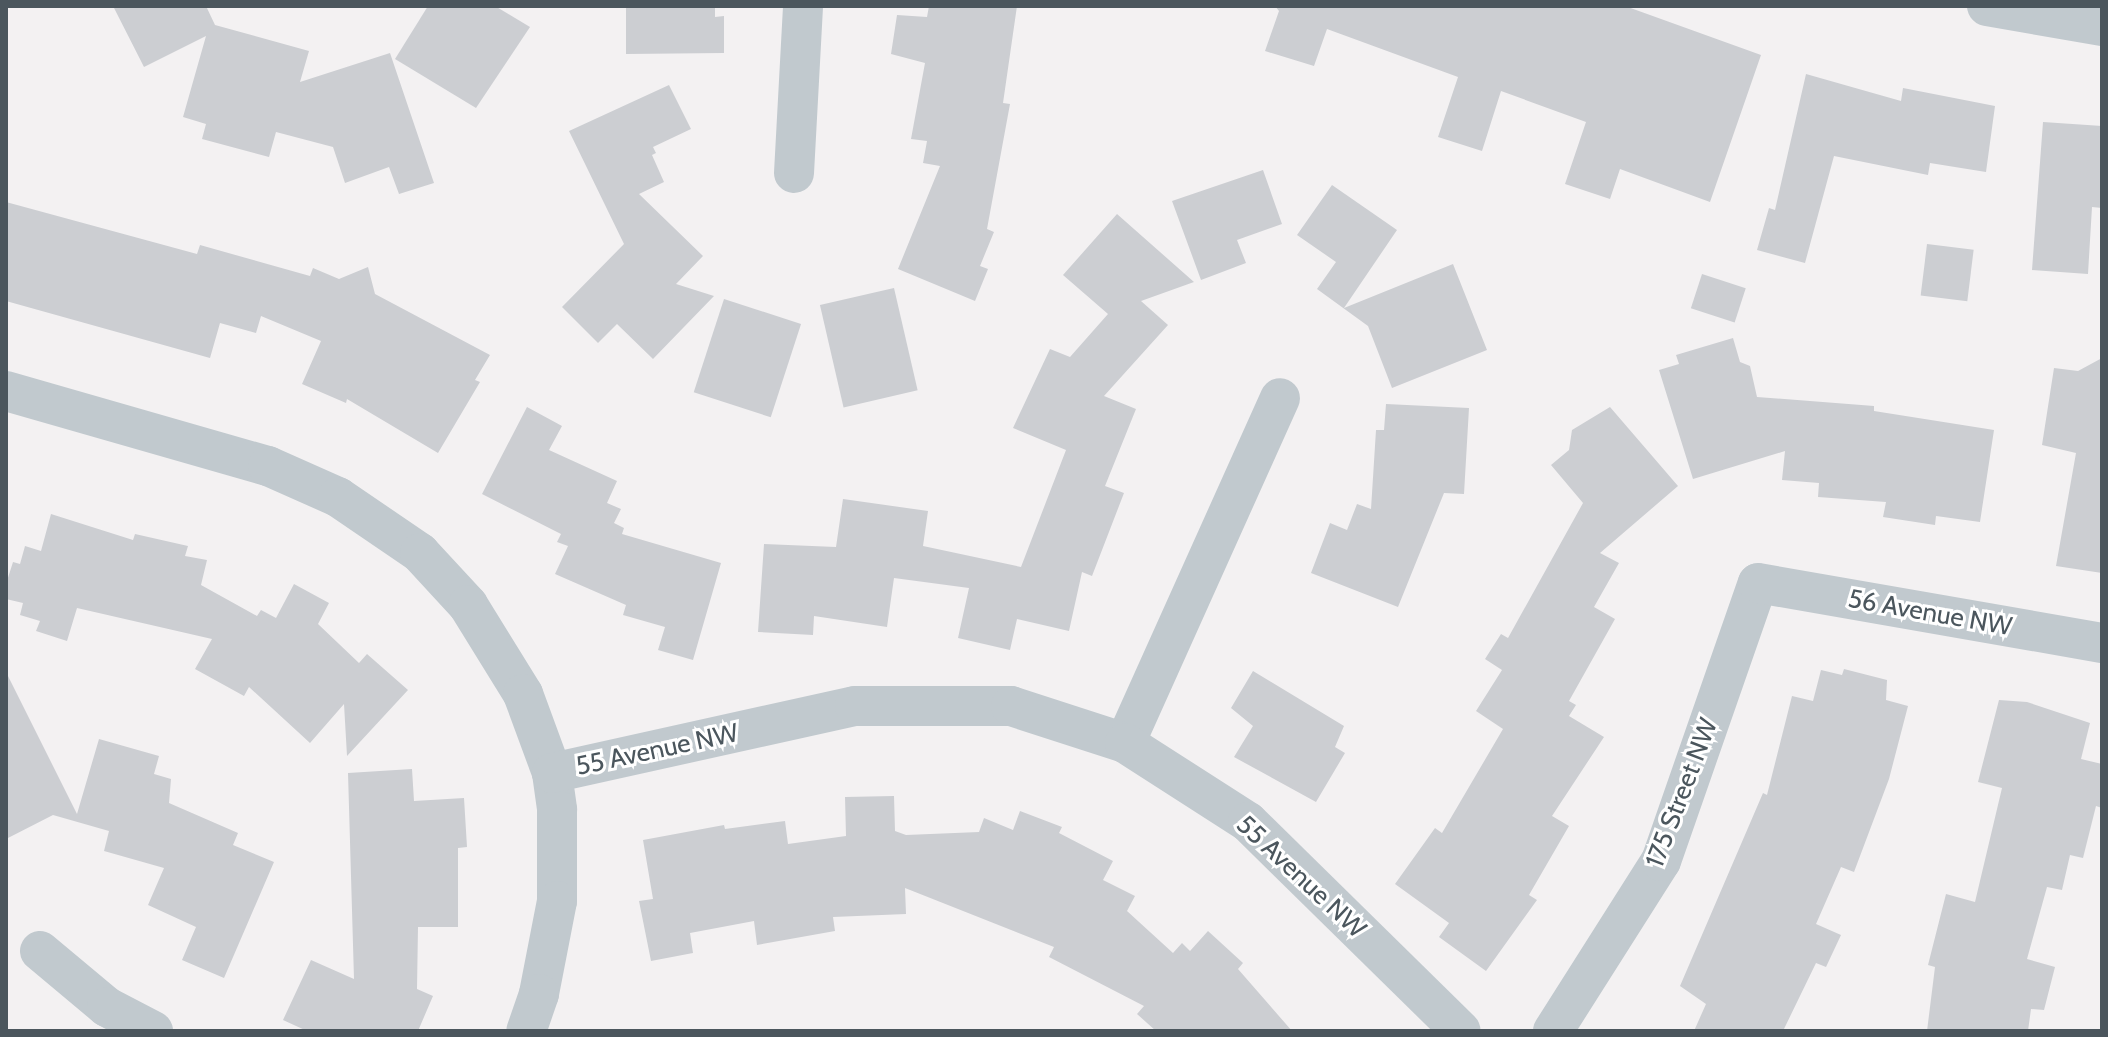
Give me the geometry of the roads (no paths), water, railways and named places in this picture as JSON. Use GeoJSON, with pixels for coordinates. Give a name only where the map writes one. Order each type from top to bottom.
{"type":"FeatureCollection","features":[{"type":"Feature","properties":{"kind":"street"},"geometry":{"type":"LineString","coordinates":[[794,173],[803,6]]}},
{"type":"Feature","properties":{"kind":"street"},"geometry":{"type":"LineString","coordinates":[[1987,6],[2102,26]]}},
{"type":"Feature","properties":{"kind":"street","name":"55 Avenue NW"},"geometry":{"type":"LineString","coordinates":[[6,391],[268,466],[338,497],[382,523],[420,553],[500,650],[523,694],[552,773],[855,706],[1011,706],[1125,743],[1248,822],[1461,1031]]}},
{"type":"Feature","properties":{"kind":"street"},"geometry":{"type":"LineString","coordinates":[[1125,743],[1280,398]]}},
{"type":"Feature","properties":{"kind":"street","name":"56 Avenue NW"},"geometry":{"type":"LineString","coordinates":[[1758,583],[2102,643]]}},
{"type":"Feature","properties":{"kind":"street","name":"175 Street NW"},"geometry":{"type":"LineString","coordinates":[[1553,1031],[1661,861],[1758,583]]}},
{"type":"Feature","properties":{"kind":"street"},"geometry":{"type":"LineString","coordinates":[[526,1031],[549,955],[557,901],[560,844],[552,773]]}},
{"type":"Feature","properties":{"kind":"street"},"geometry":{"type":"LineString","coordinates":[[40,951],[107,1007],[153,1031]]}}]}
